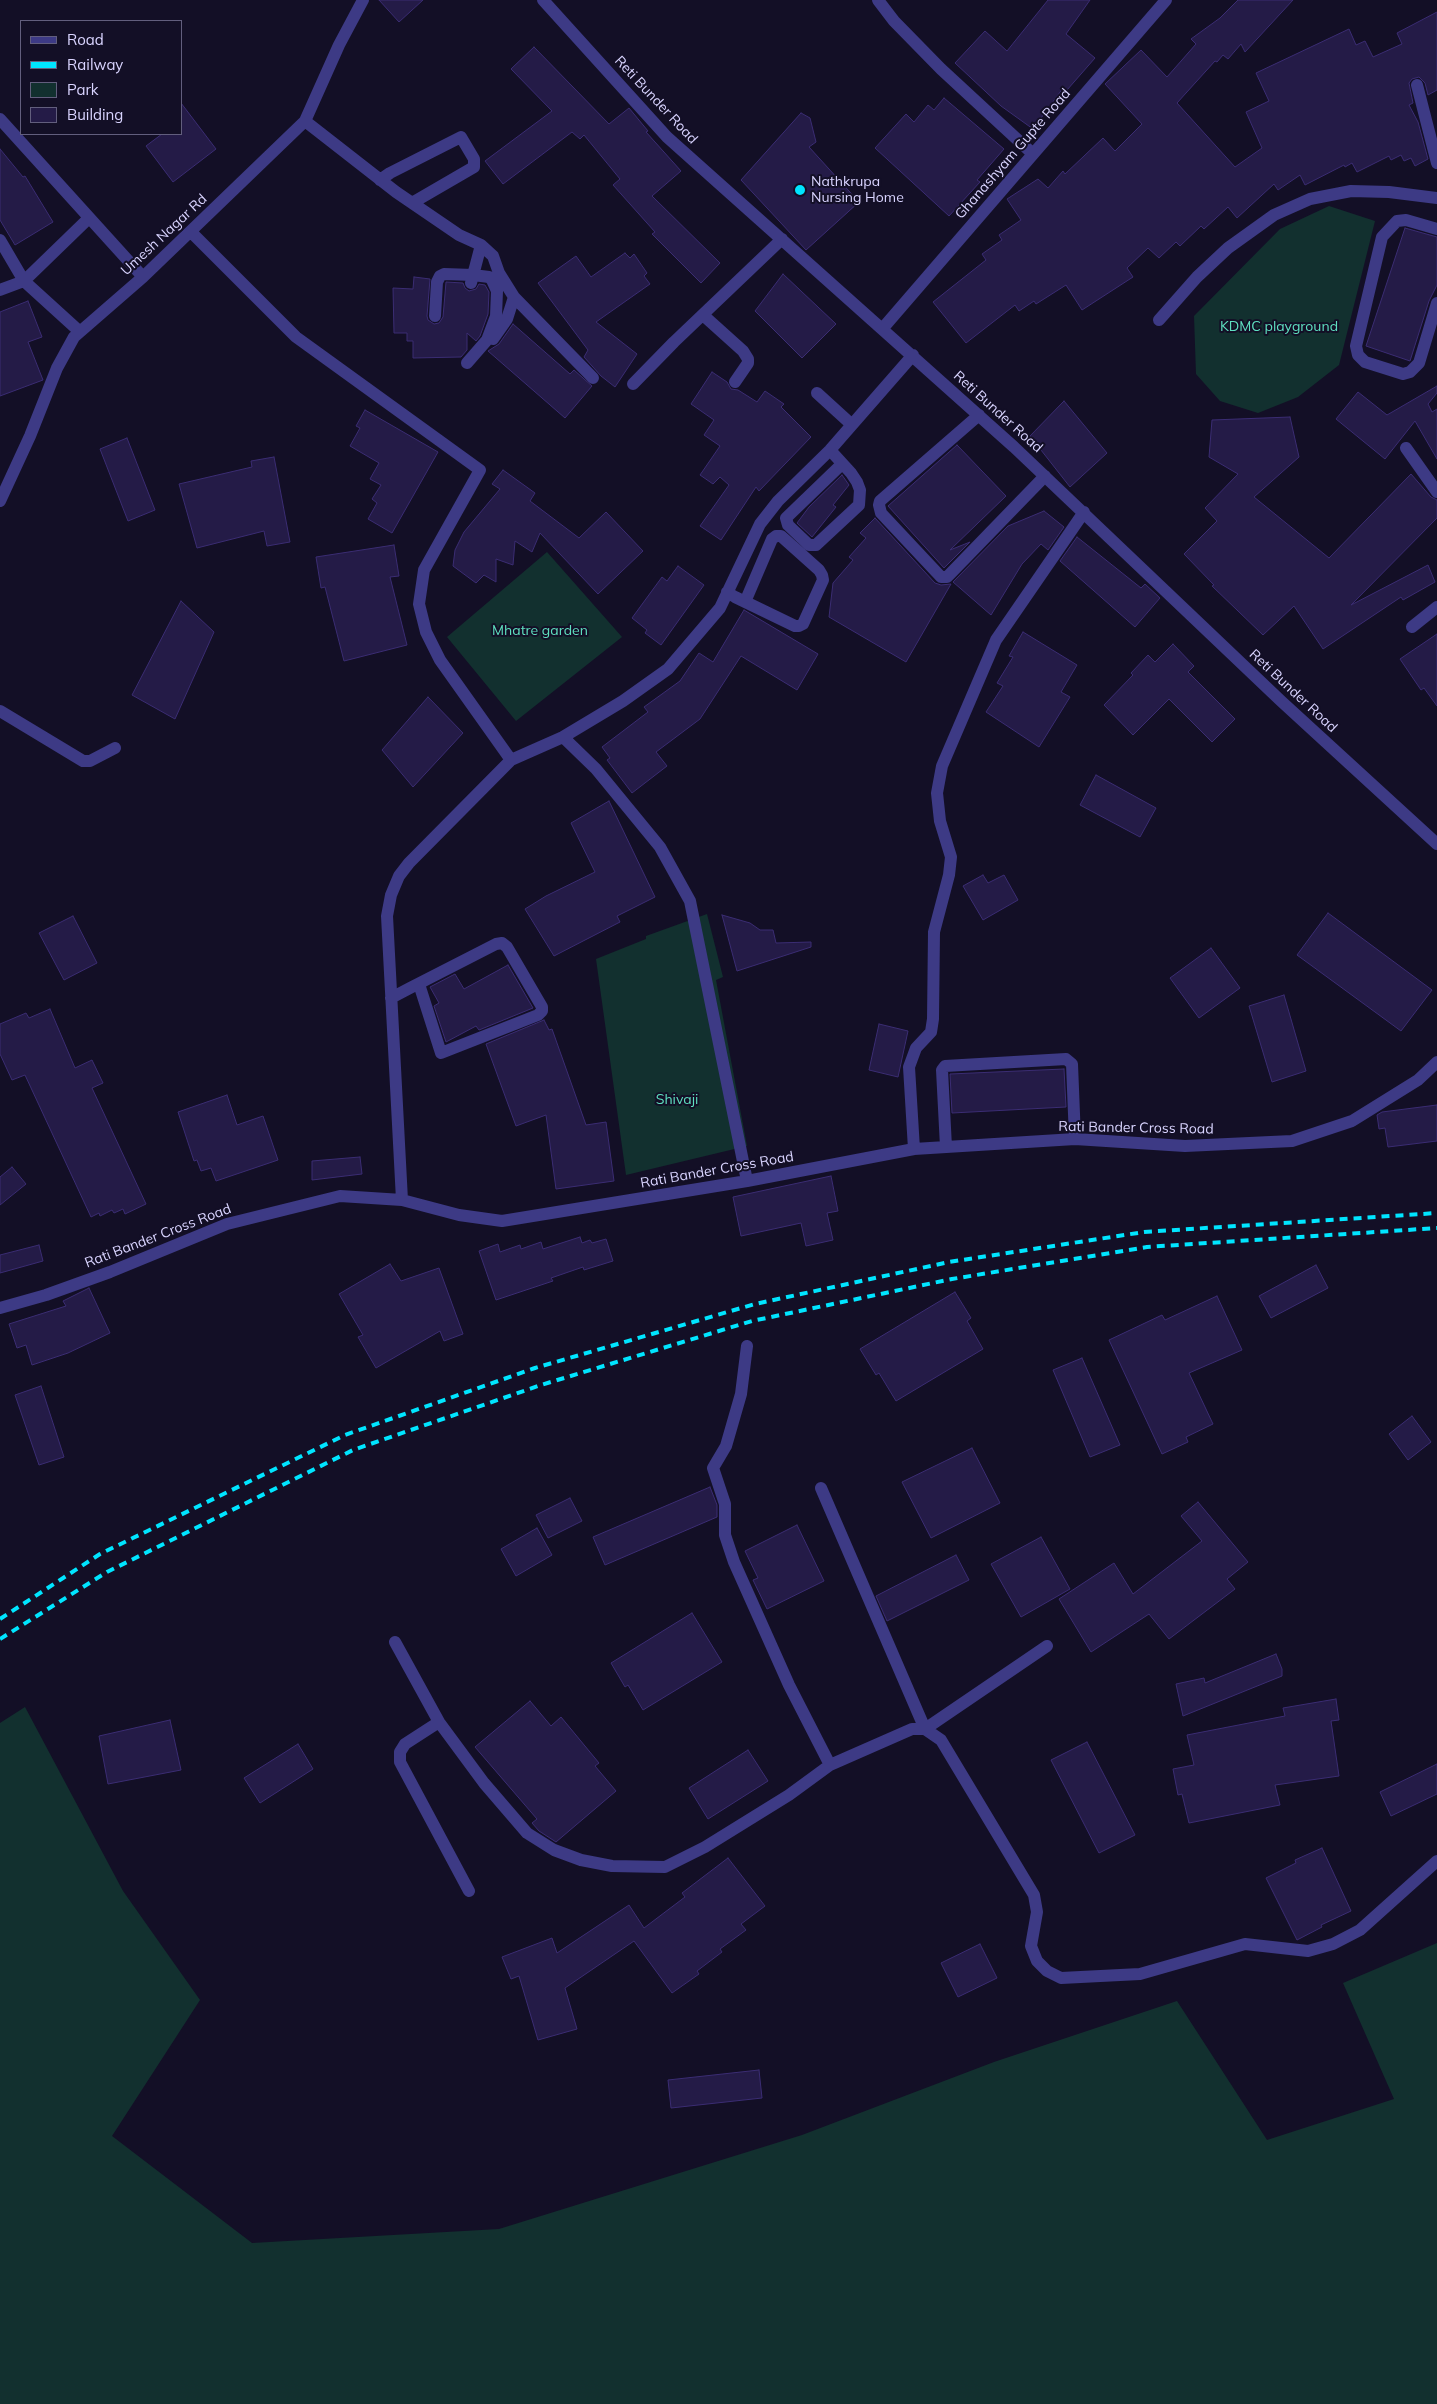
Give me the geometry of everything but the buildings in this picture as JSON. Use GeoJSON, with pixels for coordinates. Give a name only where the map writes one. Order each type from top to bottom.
{"type":"FeatureCollection","features":[{"type":"Feature","properties":{"kind":"street","name":"Umesh Nagar Rd"},"geometry":{"type":"LineString","coordinates":[[0,501],[30,436],[56,368],[78,330],[143,277],[192,232],[305,121],[339,45],[363,0]]}},
{"type":"Feature","properties":{"kind":"street","name":"Reti Bunder Road"},"geometry":{"type":"LineString","coordinates":[[543,0],[667,137],[979,414],[1281,701],[1437,844]]}},
{"type":"Feature","properties":{"kind":"street"},"geometry":{"type":"LineString","coordinates":[[878,0],[894,21],[941,69],[1032,154]]}},
{"type":"Feature","properties":{"kind":"street","name":"Ghanashyam Gupte Road"},"geometry":{"type":"LineString","coordinates":[[883,328],[1166,0]]}},
{"type":"Feature","properties":{"kind":"street"},"geometry":{"type":"LineString","coordinates":[[1417,85],[1437,163]]}},
{"type":"Feature","properties":{"kind":"street"},"geometry":{"type":"LineString","coordinates":[[0,119],[143,277]]}},
{"type":"Feature","properties":{"kind":"street"},"geometry":{"type":"LineString","coordinates":[[305,121],[412,203],[459,235],[482,245],[493,256],[499,273],[514,297],[594,378]]}},
{"type":"Feature","properties":{"kind":"street"},"geometry":{"type":"LineString","coordinates":[[380,180],[461,137],[474,160],[474,167],[412,203]]}},
{"type":"Feature","properties":{"kind":"street"},"geometry":{"type":"LineString","coordinates":[[1160,320],[1197,277],[1228,248],[1274,215],[1310,199],[1350,191],[1389,192],[1437,198]]}},
{"type":"Feature","properties":{"kind":"street"},"geometry":{"type":"LineString","coordinates":[[0,290],[24,281],[89,218]]}},
{"type":"Feature","properties":{"kind":"street"},"geometry":{"type":"LineString","coordinates":[[1437,229],[1406,220],[1397,221],[1382,237],[1356,346],[1358,355],[1365,362],[1403,374],[1410,372],[1419,363],[1437,303]]}},
{"type":"Feature","properties":{"kind":"street"},"geometry":{"type":"LineString","coordinates":[[192,232],[296,337],[480,470],[424,570],[419,604],[426,632],[440,660],[511,760]]}},
{"type":"Feature","properties":{"kind":"street"},"geometry":{"type":"LineString","coordinates":[[634,384],[782,239]]}},
{"type":"Feature","properties":{"kind":"street"},"geometry":{"type":"LineString","coordinates":[[0,240],[24,281],[78,330]]}},
{"type":"Feature","properties":{"kind":"street"},"geometry":{"type":"LineString","coordinates":[[472,279],[482,245]]}},
{"type":"Feature","properties":{"kind":"street"},"geometry":{"type":"LineString","coordinates":[[435,316],[437,282],[440,276],[444,274],[472,279],[489,276],[492,280],[497,291],[496,316],[487,340],[467,363]]}},
{"type":"Feature","properties":{"kind":"street"},"geometry":{"type":"LineString","coordinates":[[484,353],[506,319],[514,297]]}},
{"type":"Feature","properties":{"kind":"street"},"geometry":{"type":"LineString","coordinates":[[703,315],[743,351],[748,359],[748,364],[735,382]]}},
{"type":"Feature","properties":{"kind":"street"},"geometry":{"type":"LineString","coordinates":[[402,1200],[387,916],[391,896],[400,876],[409,863],[511,760],[564,737],[623,701],[668,669],[720,608],[760,524],[778,501],[830,450],[913,355]]}},
{"type":"Feature","properties":{"kind":"street"},"geometry":{"type":"LineString","coordinates":[[817,393],[851,424]]}},
{"type":"Feature","properties":{"kind":"street"},"geometry":{"type":"LineString","coordinates":[[979,414],[880,501],[879,505],[881,513],[941,577],[947,577],[1045,476]]}},
{"type":"Feature","properties":{"kind":"street"},"geometry":{"type":"LineString","coordinates":[[1406,448],[1437,492]]}},
{"type":"Feature","properties":{"kind":"street"},"geometry":{"type":"LineString","coordinates":[[830,450],[852,473],[860,490],[859,506],[816,544],[809,545],[788,525],[786,518],[842,464]]}},
{"type":"Feature","properties":{"kind":"street"},"geometry":{"type":"LineString","coordinates":[[914,1149],[909,1068],[916,1048],[931,1032],[933,1019],[934,932],[949,875],[951,857],[940,821],[937,793],[942,766],[996,640],[1084,512]]}},
{"type":"Feature","properties":{"kind":"street"},"geometry":{"type":"LineString","coordinates":[[727,592],[745,602],[795,626],[800,626],[803,624],[823,580],[822,575],[819,570],[781,536],[776,536],[772,540],[745,602]]}},
{"type":"Feature","properties":{"kind":"street"},"geometry":{"type":"LineString","coordinates":[[1412,627],[1437,607]]}},
{"type":"Feature","properties":{"kind":"street"},"geometry":{"type":"LineString","coordinates":[[0,710],[83,761],[90,761],[115,748]]}},
{"type":"Feature","properties":{"kind":"street"},"geometry":{"type":"LineString","coordinates":[[564,737],[596,769],[660,847],[690,901],[747,1181]]}},
{"type":"Feature","properties":{"kind":"street"},"geometry":{"type":"LineString","coordinates":[[391,998],[496,944],[502,943],[507,947],[542,1006],[542,1011],[538,1015],[441,1053],[419,984]]}},
{"type":"Feature","properties":{"kind":"street"},"geometry":{"type":"LineString","coordinates":[[946,1147],[942,1070],[944,1066],[1056,1059],[1066,1059],[1072,1064],[1075,1139]]}},
{"type":"Feature","properties":{"kind":"street","name":"Rati Bander Cross Road"},"geometry":{"type":"LineString","coordinates":[[0,1308],[46,1295],[110,1272],[227,1224],[291,1206],[340,1196],[402,1200],[459,1215],[502,1221],[747,1181],[914,1149],[1075,1139],[1185,1146],[1292,1141],[1352,1121],[1418,1080],[1437,1062]]}},
{"type":"Feature","properties":{"kind":"street"},"geometry":{"type":"LineString","coordinates":[[747,1346],[741,1394],[726,1446],[713,1468],[725,1504],[727,1516],[725,1535],[734,1562],[789,1685],[830,1765]]}},
{"type":"Feature","properties":{"kind":"street"},"geometry":{"type":"LineString","coordinates":[[821,1488],[925,1729],[941,1740],[955,1761],[1034,1895],[1037,1912],[1031,1946],[1037,1961],[1047,1971],[1060,1978],[1140,1974],[1245,1944],[1308,1951],[1333,1944],[1360,1930],[1437,1861]]}},
{"type":"Feature","properties":{"kind":"street"},"geometry":{"type":"LineString","coordinates":[[395,1642],[439,1722],[484,1783],[527,1833],[554,1850],[581,1860],[612,1866],[665,1867],[713,1842],[789,1795],[830,1765],[912,1729],[925,1729],[1047,1646]]}},
{"type":"Feature","properties":{"kind":"street"},"geometry":{"type":"LineString","coordinates":[[439,1722],[405,1744],[400,1752],[400,1762],[469,1891]]}},
{"type":"Feature","properties":{"kind":"green space","name":"KDMC playground"},"geometry":{"type":"Polygon","coordinates":[[[1329,206],[1375,221],[1339,365],[1298,397],[1258,413],[1220,401],[1196,374],[1194,316],[1280,229],[1329,206]]]}},
{"type":"Feature","properties":{"kind":"green space","name":"Mhatre garden"},"geometry":{"type":"Polygon","coordinates":[[[547,552],[622,637],[516,721],[447,637],[547,552]]]}},
{"type":"Feature","properties":{"kind":"green space","name":"Shivaji"},"geometry":{"type":"Polygon","coordinates":[[[707,914],[723,977],[716,980],[747,1146],[626,1175],[596,959],[646,939],[646,936],[707,914]]]}},
{"type":"Feature","properties":{"kind":"green space"},"geometry":{"type":"Polygon","coordinates":[[[25,1707],[123,1891],[200,2000],[112,2136],[252,2243],[499,2229],[802,2135],[994,2062],[1177,2001],[1267,2140],[1394,2099],[1343,1983],[1437,1943],[1437,2404],[0,2404],[0,1723],[25,1707]]]}},
{"type":"Feature","properties":{"kind":"railway"},"geometry":{"type":"LineString","coordinates":[[0,1619],[100,1554],[345,1435],[535,1368],[755,1304],[949,1262],[1144,1232],[1437,1213]]}},
{"type":"Feature","properties":{"kind":"railway"},"geometry":{"type":"LineString","coordinates":[[0,1639],[107,1572],[353,1450],[541,1385],[752,1321],[952,1279],[1147,1247],[1437,1228]]}},
{"type":"Feature","properties":{"kind":"place","name":"Nathkrupa Nursing Home"},"geometry":{"type":"Point","coordinates":[800,190]}}]}
